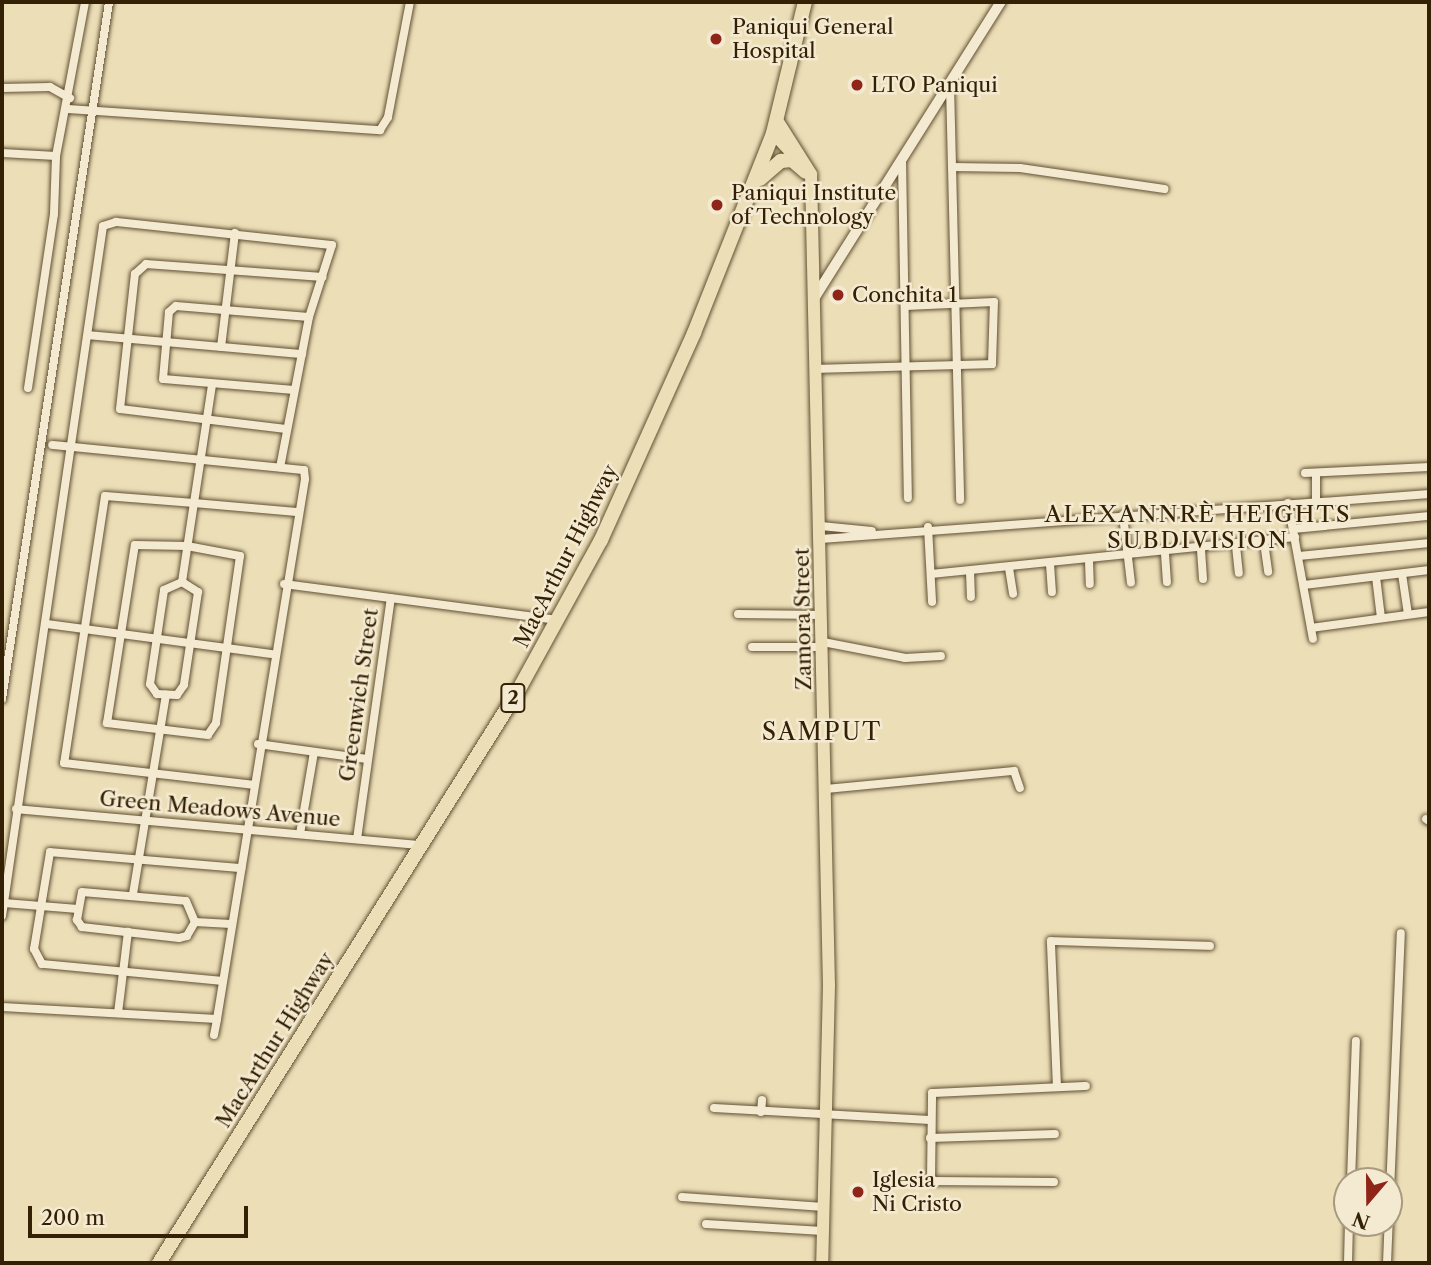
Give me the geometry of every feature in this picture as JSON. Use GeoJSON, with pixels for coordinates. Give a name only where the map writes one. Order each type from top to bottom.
{"type":"FeatureCollection","features":[{"type":"Feature","properties":{"kind":"highway","name":"MacArthur Highway"},"geometry":{"type":"LineString","coordinates":[[159,1263],[558,620],[632,474],[748,198],[775,127],[806,2]]}},
{"type":"Feature","properties":{"kind":"highway"},"geometry":{"type":"LineString","coordinates":[[748,198],[776,162],[792,160],[809,175]]}},
{"type":"Feature","properties":{"kind":"main road"},"geometry":{"type":"LineString","coordinates":[[775,127],[809,175]]}},
{"type":"Feature","properties":{"kind":"main road","name":"Zamora Street"},"geometry":{"type":"LineString","coordinates":[[809,175],[817,369],[825,789],[827,1117],[822,1263]]}},
{"type":"Feature","properties":{"kind":"street"},"geometry":{"type":"LineString","coordinates":[[28,388],[54,214],[56,156],[68,109],[85,2]]}},
{"type":"Feature","properties":{"kind":"street"},"geometry":{"type":"LineString","coordinates":[[2,699],[108,2]]}},
{"type":"Feature","properties":{"kind":"street"},"geometry":{"type":"LineString","coordinates":[[68,109],[380,130],[388,117],[410,2]]}},
{"type":"Feature","properties":{"kind":"street"},"geometry":{"type":"LineString","coordinates":[[815,297],[1001,2]]}},
{"type":"Feature","properties":{"kind":"street"},"geometry":{"type":"LineString","coordinates":[[950,85],[960,500]]}},
{"type":"Feature","properties":{"kind":"street"},"geometry":{"type":"LineString","coordinates":[[2,88],[50,87],[70,98]]}},
{"type":"Feature","properties":{"kind":"street"},"geometry":{"type":"LineString","coordinates":[[2,153],[56,156]]}},
{"type":"Feature","properties":{"kind":"street"},"geometry":{"type":"LineString","coordinates":[[902,161],[908,498]]}},
{"type":"Feature","properties":{"kind":"street"},"geometry":{"type":"LineString","coordinates":[[953,167],[1020,168],[1164,188]]}},
{"type":"Feature","properties":{"kind":"street"},"geometry":{"type":"LineString","coordinates":[[2,916],[16,809],[47,624],[103,226],[234,233],[327,243],[334,250],[309,317],[279,467]]}},
{"type":"Feature","properties":{"kind":"street"},"geometry":{"type":"LineString","coordinates":[[221,347],[234,233]]}},
{"type":"Feature","properties":{"kind":"street"},"geometry":{"type":"LineString","coordinates":[[286,429],[120,410],[127,340],[141,265],[323,277]]}},
{"type":"Feature","properties":{"kind":"street"},"geometry":{"type":"LineString","coordinates":[[817,369],[992,364],[995,304],[955,302],[906,306]]}},
{"type":"Feature","properties":{"kind":"street"},"geometry":{"type":"LineString","coordinates":[[294,390],[163,379],[164,342],[172,307],[309,317]]}},
{"type":"Feature","properties":{"kind":"street"},"geometry":{"type":"LineString","coordinates":[[88,335],[302,354]]}},
{"type":"Feature","properties":{"kind":"street"},"geometry":{"type":"LineString","coordinates":[[182,582],[209,421],[212,385]]}},
{"type":"Feature","properties":{"kind":"street"},"geometry":{"type":"LineString","coordinates":[[52,444],[279,467],[305,472],[271,654],[214,1035]]}},
{"type":"Feature","properties":{"kind":"street"},"geometry":{"type":"LineString","coordinates":[[1305,473],[1429,467]]}},
{"type":"Feature","properties":{"kind":"street"},"geometry":{"type":"LineString","coordinates":[[1316,473],[1316,500]]}},
{"type":"Feature","properties":{"kind":"street"},"geometry":{"type":"LineString","coordinates":[[821,533],[836,538],[872,531],[1429,494]]}},
{"type":"Feature","properties":{"kind":"street"},"geometry":{"type":"LineString","coordinates":[[253,785],[154,776],[64,763],[83,629],[105,496],[297,512]]}},
{"type":"Feature","properties":{"kind":"street"},"geometry":{"type":"LineString","coordinates":[[1288,503],[1312,639]]}},
{"type":"Feature","properties":{"kind":"street"},"geometry":{"type":"LineString","coordinates":[[1123,515],[1131,583]]}},
{"type":"Feature","properties":{"kind":"street"},"geometry":{"type":"LineString","coordinates":[[931,574],[1236,546],[1264,542],[1294,533],[1429,516]]}},
{"type":"Feature","properties":{"kind":"street"},"geometry":{"type":"LineString","coordinates":[[836,527],[836,538]]}},
{"type":"Feature","properties":{"kind":"street"},"geometry":{"type":"LineString","coordinates":[[821,533],[836,527],[872,531]]}},
{"type":"Feature","properties":{"kind":"street"},"geometry":{"type":"LineString","coordinates":[[928,527],[932,602]]}},
{"type":"Feature","properties":{"kind":"street"},"geometry":{"type":"LineString","coordinates":[[1264,542],[1268,572]]}},
{"type":"Feature","properties":{"kind":"street"},"geometry":{"type":"LineString","coordinates":[[1299,556],[1429,543]]}},
{"type":"Feature","properties":{"kind":"street"},"geometry":{"type":"LineString","coordinates":[[135,545],[187,545],[240,556],[228,649],[212,733],[160,732],[107,723],[119,634],[135,545]]}},
{"type":"Feature","properties":{"kind":"street"},"geometry":{"type":"LineString","coordinates":[[1236,546],[1239,573]]}},
{"type":"Feature","properties":{"kind":"street"},"geometry":{"type":"LineString","coordinates":[[1201,550],[1203,579]]}},
{"type":"Feature","properties":{"kind":"street"},"geometry":{"type":"LineString","coordinates":[[1165,554],[1167,582]]}},
{"type":"Feature","properties":{"kind":"street"},"geometry":{"type":"LineString","coordinates":[[1089,561],[1090,584]]}},
{"type":"Feature","properties":{"kind":"street"},"geometry":{"type":"LineString","coordinates":[[1050,564],[1052,592]]}},
{"type":"Feature","properties":{"kind":"street"},"geometry":{"type":"LineString","coordinates":[[1009,568],[1013,594]]}},
{"type":"Feature","properties":{"kind":"street"},"geometry":{"type":"LineString","coordinates":[[1304,585],[1428,570],[1429,582]]}},
{"type":"Feature","properties":{"kind":"street"},"geometry":{"type":"LineString","coordinates":[[971,571],[971,597]]}},
{"type":"Feature","properties":{"kind":"street"},"geometry":{"type":"LineString","coordinates":[[1402,574],[1408,614]]}},
{"type":"Feature","properties":{"kind":"street"},"geometry":{"type":"LineString","coordinates":[[1376,577],[1381,618]]}},
{"type":"Feature","properties":{"kind":"street"},"geometry":{"type":"LineString","coordinates":[[182,582],[198,592],[182,691],[166,695],[150,688],[165,588],[182,582]]}},
{"type":"Feature","properties":{"kind":"street"},"geometry":{"type":"LineString","coordinates":[[284,584],[558,620]]}},
{"type":"Feature","properties":{"kind":"street","name":"Greenwich Street"},"geometry":{"type":"LineString","coordinates":[[357,839],[391,598]]}},
{"type":"Feature","properties":{"kind":"street"},"geometry":{"type":"LineString","coordinates":[[1311,628],[1429,612]]}},
{"type":"Feature","properties":{"kind":"street"},"geometry":{"type":"LineString","coordinates":[[738,614],[822,615]]}},
{"type":"Feature","properties":{"kind":"street"},"geometry":{"type":"LineString","coordinates":[[47,624],[271,654]]}},
{"type":"Feature","properties":{"kind":"street"},"geometry":{"type":"LineString","coordinates":[[752,647],[823,644],[905,658],[941,656]]}},
{"type":"Feature","properties":{"kind":"street"},"geometry":{"type":"LineString","coordinates":[[133,894],[148,819],[166,695]]}},
{"type":"Feature","properties":{"kind":"street"},"geometry":{"type":"LineString","coordinates":[[258,744],[367,759]]}},
{"type":"Feature","properties":{"kind":"street"},"geometry":{"type":"LineString","coordinates":[[300,834],[314,752]]}},
{"type":"Feature","properties":{"kind":"street"},"geometry":{"type":"LineString","coordinates":[[825,789],[1014,771],[1020,788]]}},
{"type":"Feature","properties":{"kind":"street","name":"Green Meadows Avenue"},"geometry":{"type":"LineString","coordinates":[[16,809],[420,845]]}},
{"type":"Feature","properties":{"kind":"street"},"geometry":{"type":"LineString","coordinates":[[223,981],[35,961],[41,906],[50,852],[241,868]]}},
{"type":"Feature","properties":{"kind":"street"},"geometry":{"type":"LineString","coordinates":[[82,892],[133,894],[186,901],[195,922],[187,936],[178,938],[79,926],[78,909],[82,892]]}},
{"type":"Feature","properties":{"kind":"street"},"geometry":{"type":"LineString","coordinates":[[4,903],[78,909]]}},
{"type":"Feature","properties":{"kind":"street"},"geometry":{"type":"LineString","coordinates":[[195,922],[232,923]]}},
{"type":"Feature","properties":{"kind":"street"},"geometry":{"type":"LineString","coordinates":[[118,1013],[128,932]]}},
{"type":"Feature","properties":{"kind":"street"},"geometry":{"type":"LineString","coordinates":[[1387,1263],[1401,933]]}},
{"type":"Feature","properties":{"kind":"street"},"geometry":{"type":"LineString","coordinates":[[1057,1087],[1051,941],[1210,946]]}},
{"type":"Feature","properties":{"kind":"street"},"geometry":{"type":"LineString","coordinates":[[2,1007],[217,1019]]}},
{"type":"Feature","properties":{"kind":"street"},"geometry":{"type":"LineString","coordinates":[[1352,1167],[1356,1041]]}},
{"type":"Feature","properties":{"kind":"street"},"geometry":{"type":"LineString","coordinates":[[1054,1182],[935,1183],[930,1120],[935,1090],[1086,1086]]}},
{"type":"Feature","properties":{"kind":"street"},"geometry":{"type":"LineString","coordinates":[[761,1112],[762,1100]]}},
{"type":"Feature","properties":{"kind":"street"},"geometry":{"type":"LineString","coordinates":[[714,1108],[827,1117],[930,1120]]}},
{"type":"Feature","properties":{"kind":"street"},"geometry":{"type":"LineString","coordinates":[[930,1138],[1055,1134]]}},
{"type":"Feature","properties":{"kind":"street"},"geometry":{"type":"LineString","coordinates":[[682,1197],[824,1207]]}},
{"type":"Feature","properties":{"kind":"street"},"geometry":{"type":"LineString","coordinates":[[706,1224],[823,1231]]}},
{"type":"Feature","properties":{"kind":"street"},"geometry":{"type":"LineString","coordinates":[[1348,1263],[1349,1237]]}},
{"type":"Feature","properties":{"kind":"place","name":"Paniqui General Hospital"},"geometry":{"type":"Point","coordinates":[716,39]}},
{"type":"Feature","properties":{"kind":"place","name":"LTO Paniqui"},"geometry":{"type":"Point","coordinates":[857,85]}},
{"type":"Feature","properties":{"kind":"place","name":"Paniqui Institute of Technology"},"geometry":{"type":"Point","coordinates":[717,205]}},
{"type":"Feature","properties":{"kind":"place","name":"Conchita 1"},"geometry":{"type":"Point","coordinates":[838,295]}},
{"type":"Feature","properties":{"kind":"place","name":"Iglesia Ni Cristo"},"geometry":{"type":"Point","coordinates":[858,1192]}},
{"type":"Feature","properties":{"kind":"district","name":"ALEXANNRÈ HEIGHTS SUBDIVISION"},"geometry":{"type":"Point","coordinates":[1198,527]}},
{"type":"Feature","properties":{"kind":"district","name":"SAMPUT"},"geometry":{"type":"Point","coordinates":[822,732]}}]}
